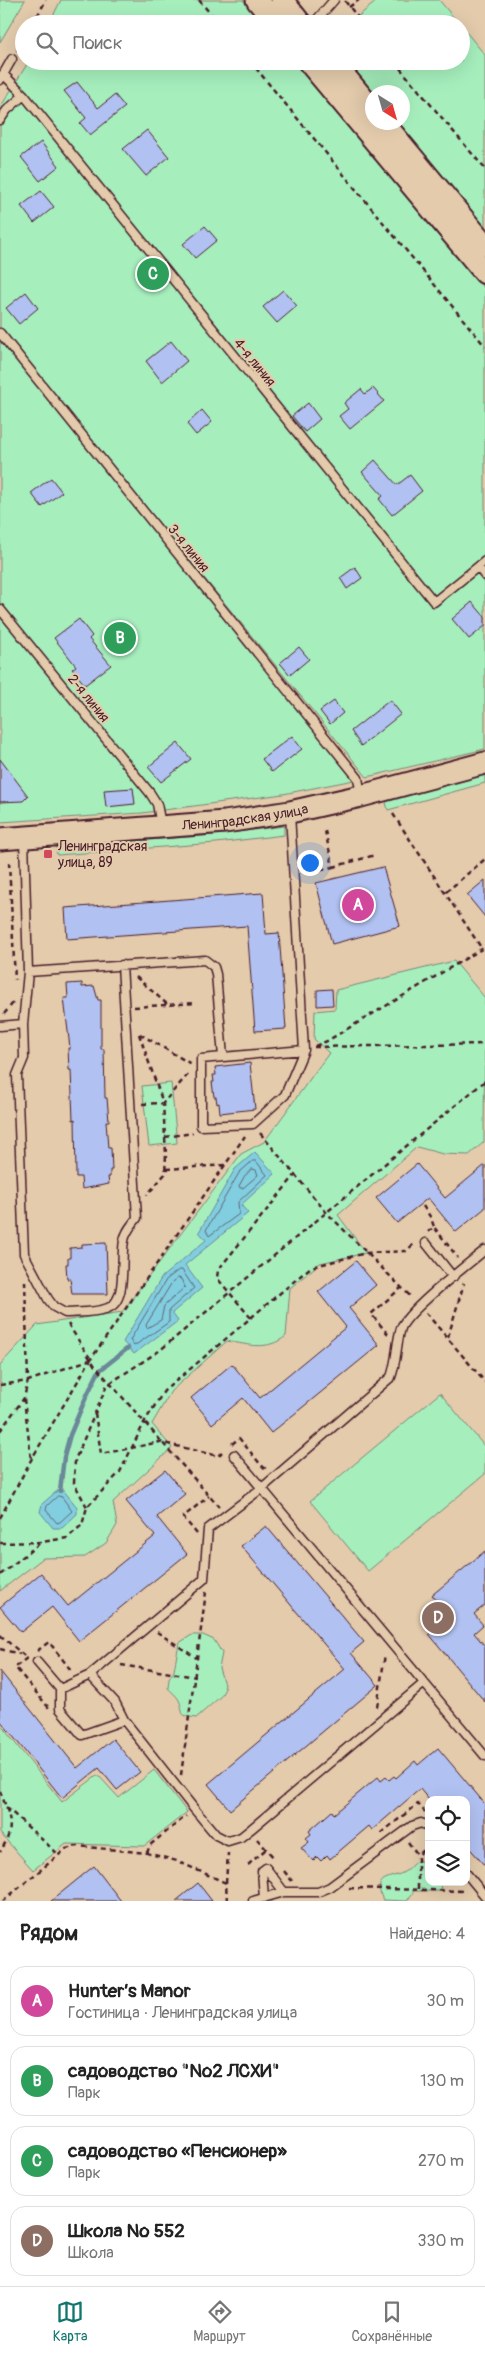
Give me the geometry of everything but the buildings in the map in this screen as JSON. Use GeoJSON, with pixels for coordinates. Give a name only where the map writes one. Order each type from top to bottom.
{"type":"FeatureCollection","features":[{"type":"Feature","properties":{"kind":"main road"},"geometry":{"type":"LineString","coordinates":[[257,0],[270,15]]}},
{"type":"Feature","properties":{"kind":"main road"},"geometry":{"type":"LineString","coordinates":[[283,0],[294,15]]}},
{"type":"Feature","properties":{"kind":"main road"},"geometry":{"type":"LineString","coordinates":[[316,70],[485,273]]}},
{"type":"Feature","properties":{"kind":"main road"},"geometry":{"type":"LineString","coordinates":[[339,70],[365,101]]}},
{"type":"Feature","properties":{"kind":"main road"},"geometry":{"type":"LineString","coordinates":[[390,130],[485,245]]}},
{"type":"Feature","properties":{"kind":"main road","name":"Ленинградская улица"},"geometry":{"type":"LineString","coordinates":[[0,839],[225,822],[290,812],[360,787],[485,763]]}},
{"type":"Feature","properties":{"kind":"lane"},"geometry":{"type":"LineString","coordinates":[[321,15],[334,0]]}},
{"type":"Feature","properties":{"kind":"lane"},"geometry":{"type":"LineString","coordinates":[[2,77],[12,60]]}},
{"type":"Feature","properties":{"kind":"lane","name":"4-я линия"},"geometry":{"type":"LineString","coordinates":[[2,77],[16,86],[24,95],[434,602],[485,561]]}},
{"type":"Feature","properties":{"kind":"lane"},"geometry":{"type":"LineString","coordinates":[[0,120],[7,110],[24,95]]}},
{"type":"Feature","properties":{"kind":"lane","name":"3-я линия"},"geometry":{"type":"LineString","coordinates":[[0,334],[360,787]]}},
{"type":"Feature","properties":{"kind":"lane"},"geometry":{"type":"LineString","coordinates":[[478,567],[485,576]]}},
{"type":"Feature","properties":{"kind":"lane","name":"2-я линия"},"geometry":{"type":"LineString","coordinates":[[0,609],[157,804],[161,827]]}},
{"type":"Feature","properties":{"kind":"lane"},"geometry":{"type":"LineString","coordinates":[[290,812],[304,1050],[285,1095],[253,1124],[201,1126],[201,1059],[304,1050]]}},
{"type":"Feature","properties":{"kind":"lane"},"geometry":{"type":"LineString","coordinates":[[24,837],[28,972],[23,1024],[24,1058],[17,1075],[24,1254],[48,1299],[54,1307],[66,1313],[108,1308],[116,1302],[121,1294],[124,1239],[128,1229],[137,1218],[122,965]]}},
{"type":"Feature","properties":{"kind":"lane"},"geometry":{"type":"LineString","coordinates":[[28,972],[205,960],[210,962],[216,974],[223,1057]]}},
{"type":"Feature","properties":{"kind":"lane"},"geometry":{"type":"LineString","coordinates":[[0,1026],[23,1024]]}},
{"type":"Feature","properties":{"kind":"lane"},"geometry":{"type":"LineString","coordinates":[[426,1244],[453,1277]]}},
{"type":"Feature","properties":{"kind":"lane"},"geometry":{"type":"LineString","coordinates":[[60,1689],[90,1675],[204,1579],[208,1529],[262,1488],[391,1377],[396,1362],[402,1327],[407,1316],[485,1250]]}},
{"type":"Feature","properties":{"kind":"lane"},"geometry":{"type":"LineString","coordinates":[[234,1455],[485,1756]]}},
{"type":"Feature","properties":{"kind":"lane"},"geometry":{"type":"LineString","coordinates":[[37,1662],[60,1689],[60,1709],[82,1735],[124,1720]]}},
{"type":"Feature","properties":{"kind":"lane"},"geometry":{"type":"LineString","coordinates":[[90,1675],[115,1702],[124,1720],[216,1835],[228,1841],[234,1840],[251,1830],[424,1684]]}},
{"type":"Feature","properties":{"kind":"lane"},"geometry":{"type":"LineString","coordinates":[[253,1901],[284,1892],[318,1892],[330,1887],[412,1826],[420,1823],[425,1825]]}},
{"type":"Feature","properties":{"kind":"lane"},"geometry":{"type":"LineString","coordinates":[[264,1898],[262,1871],[266,1868],[284,1892]]}},
{"type":"Feature","properties":{"kind":"lane"},"geometry":{"type":"LineString","coordinates":[[470,1878],[483,1894]]}},
{"type":"Feature","properties":{"kind":"path"},"geometry":{"type":"LineString","coordinates":[[38,15],[46,0]]}},
{"type":"Feature","properties":{"kind":"path"},"geometry":{"type":"LineString","coordinates":[[199,0],[212,15]]}},
{"type":"Feature","properties":{"kind":"path"},"geometry":{"type":"LineString","coordinates":[[344,0],[355,15]]}},
{"type":"Feature","properties":{"kind":"path"},"geometry":{"type":"LineString","coordinates":[[349,8],[359,0]]}},
{"type":"Feature","properties":{"kind":"path"},"geometry":{"type":"LineString","coordinates":[[257,70],[485,346]]}},
{"type":"Feature","properties":{"kind":"path"},"geometry":{"type":"LineString","coordinates":[[402,70],[485,169]]}},
{"type":"Feature","properties":{"kind":"path"},"geometry":{"type":"LineString","coordinates":[[393,814],[484,948],[327,1041],[313,1047],[485,1044]]}},
{"type":"Feature","properties":{"kind":"path"},"geometry":{"type":"LineString","coordinates":[[325,831],[333,866]]}},
{"type":"Feature","properties":{"kind":"path"},"geometry":{"type":"LineString","coordinates":[[312,872],[375,856]]}},
{"type":"Feature","properties":{"kind":"path"},"geometry":{"type":"LineString","coordinates":[[446,892],[485,859]]}},
{"type":"Feature","properties":{"kind":"path"},"geometry":{"type":"LineString","coordinates":[[9,862],[15,982]]}},
{"type":"Feature","properties":{"kind":"path"},"geometry":{"type":"LineString","coordinates":[[122,965],[168,1005]]}},
{"type":"Feature","properties":{"kind":"path"},"geometry":{"type":"LineString","coordinates":[[0,1016],[13,1005],[14,998]]}},
{"type":"Feature","properties":{"kind":"path"},"geometry":{"type":"LineString","coordinates":[[125,1008],[195,1003]]}},
{"type":"Feature","properties":{"kind":"path"},"geometry":{"type":"LineString","coordinates":[[130,1105],[163,1103],[194,1066],[138,1033],[163,1103],[165,1137],[165,1174],[146,1195]]}},
{"type":"Feature","properties":{"kind":"path"},"geometry":{"type":"LineString","coordinates":[[87,1507],[74,1483],[75,1460],[107,1385],[159,1351],[485,1081]]}},
{"type":"Feature","properties":{"kind":"path"},"geometry":{"type":"LineString","coordinates":[[0,1518],[31,1460],[91,1359],[253,1124],[327,1213],[420,1306],[485,1382]]}},
{"type":"Feature","properties":{"kind":"path"},"geometry":{"type":"LineString","coordinates":[[165,1137],[191,1135],[201,1126]]}},
{"type":"Feature","properties":{"kind":"path"},"geometry":{"type":"LineString","coordinates":[[166,1169],[226,1164]]}},
{"type":"Feature","properties":{"kind":"path"},"geometry":{"type":"LineString","coordinates":[[251,1318],[217,1278],[218,1270],[296,1174]]}},
{"type":"Feature","properties":{"kind":"path"},"geometry":{"type":"LineString","coordinates":[[423,1206],[432,1218],[434,1228]]}},
{"type":"Feature","properties":{"kind":"path"},"geometry":{"type":"LineString","coordinates":[[0,1543],[42,1542],[68,1538],[82,1525],[87,1507],[120,1472],[145,1421],[164,1390],[311,1267],[366,1253]]}},
{"type":"Feature","properties":{"kind":"path"},"geometry":{"type":"LineString","coordinates":[[24,1254],[28,1381],[24,1398],[31,1460]]}},
{"type":"Feature","properties":{"kind":"path"},"geometry":{"type":"LineString","coordinates":[[448,1338],[463,1284],[466,1280]]}},
{"type":"Feature","properties":{"kind":"path"},"geometry":{"type":"LineString","coordinates":[[389,1342],[388,1335],[371,1314],[402,1288]]}},
{"type":"Feature","properties":{"kind":"path"},"geometry":{"type":"LineString","coordinates":[[66,1313],[68,1324],[95,1366],[166,1445],[225,1515]]}},
{"type":"Feature","properties":{"kind":"path"},"geometry":{"type":"LineString","coordinates":[[0,1385],[28,1381],[91,1359]]}},
{"type":"Feature","properties":{"kind":"path"},"geometry":{"type":"LineString","coordinates":[[0,1431],[24,1398]]}},
{"type":"Feature","properties":{"kind":"path"},"geometry":{"type":"LineString","coordinates":[[95,1412],[100,1454],[132,1446],[160,1442],[166,1445],[218,1456],[239,1438],[261,1465],[268,1470],[274,1469]]}},
{"type":"Feature","properties":{"kind":"path"},"geometry":{"type":"LineString","coordinates":[[0,1575],[42,1542]]}},
{"type":"Feature","properties":{"kind":"path"},"geometry":{"type":"LineString","coordinates":[[178,1788],[196,1677],[206,1590],[204,1579]]}},
{"type":"Feature","properties":{"kind":"path"},"geometry":{"type":"LineString","coordinates":[[148,1626],[198,1659]]}},
{"type":"Feature","properties":{"kind":"path"},"geometry":{"type":"LineString","coordinates":[[0,1635],[27,1658]]}},
{"type":"Feature","properties":{"kind":"path"},"geometry":{"type":"LineString","coordinates":[[384,1706],[377,1712],[386,1647]]}},
{"type":"Feature","properties":{"kind":"path"},"geometry":{"type":"LineString","coordinates":[[0,1649],[22,1654]]}},
{"type":"Feature","properties":{"kind":"path"},"geometry":{"type":"LineString","coordinates":[[104,1663],[196,1677]]}},
{"type":"Feature","properties":{"kind":"path"},"geometry":{"type":"LineString","coordinates":[[0,1791],[10,1825],[9,1837],[0,1852]]}},
{"type":"Feature","properties":{"kind":"path"},"geometry":{"type":"LineString","coordinates":[[377,1836],[418,1804],[425,1812]]}},
{"type":"Feature","properties":{"kind":"path"},"geometry":{"type":"LineString","coordinates":[[6,1807],[58,1855]]}},
{"type":"Feature","properties":{"kind":"path"},"geometry":{"type":"LineString","coordinates":[[147,1853],[150,1845],[187,1817]]}},
{"type":"Feature","properties":{"kind":"path"},"geometry":{"type":"LineString","coordinates":[[255,1836],[277,1862]]}},
{"type":"Feature","properties":{"kind":"path"},"geometry":{"type":"LineString","coordinates":[[3,1901],[66,1848],[77,1846],[147,1853],[177,1861],[226,1884]]}},
{"type":"Feature","properties":{"kind":"path"},"geometry":{"type":"LineString","coordinates":[[248,1865],[266,1849]]}},
{"type":"Feature","properties":{"kind":"path"},"geometry":{"type":"LineString","coordinates":[[418,1890],[418,1855],[425,1849]]}},
{"type":"Feature","properties":{"kind":"path"},"geometry":{"type":"LineString","coordinates":[[227,1854],[227,1901]]}},
{"type":"Feature","properties":{"kind":"path"},"geometry":{"type":"LineString","coordinates":[[282,1869],[293,1882]]}},
{"type":"Feature","properties":{"kind":"path"},"geometry":{"type":"LineString","coordinates":[[330,1887],[483,1894]]}},
{"type":"Feature","properties":{"kind":"green space"},"geometry":{"type":"Polygon","coordinates":[[[0,0],[25,0],[15,15],[0,42],[0,0]]]}},
{"type":"Feature","properties":{"kind":"green space"},"geometry":{"type":"Polygon","coordinates":[[[61,0],[243,0],[256,15],[54,15],[61,0]]]}},
{"type":"Feature","properties":{"kind":"green space"},"geometry":{"type":"Polygon","coordinates":[[[378,0],[439,0],[452,15],[360,15],[378,0]]]}},
{"type":"Feature","properties":{"kind":"green space"},"geometry":{"type":"Polygon","coordinates":[[[470,37],[485,55],[485,231],[400,130],[410,130],[410,85],[365,85],[365,88],[350,70],[470,70],[470,37]]]}},
{"type":"Feature","properties":{"kind":"green space"},"geometry":{"type":"Polygon","coordinates":[[[23,70],[302,70],[485,289],[485,749],[367,777],[92,441],[87,445],[354,780],[283,794],[142,813],[0,822],[0,108],[23,70]]]}},
{"type":"Feature","properties":{"kind":"green space"},"geometry":{"type":"Polygon","coordinates":[[[485,774],[485,783],[388,810],[386,802],[485,774]]]}},
{"type":"Feature","properties":{"kind":"green space"},"geometry":{"type":"Polygon","coordinates":[[[284,826],[284,835],[216,843],[57,855],[56,847],[215,835],[284,826]]]}},
{"type":"Feature","properties":{"kind":"green space"},"geometry":{"type":"Polygon","coordinates":[[[454,961],[485,998],[484,1142],[469,1155],[443,1154],[417,1147],[338,1215],[366,1253],[320,1263],[290,1288],[286,1336],[279,1341],[258,1346],[227,1341],[171,1391],[152,1424],[172,1448],[113,1502],[117,1525],[106,1543],[85,1557],[43,1558],[0,1591],[0,1365],[37,1325],[122,1312],[241,1154],[264,1142],[329,1053],[314,1039],[315,1011],[335,1009],[336,990],[454,961]]]}},
{"type":"Feature","properties":{"kind":"green space"},"geometry":{"type":"Polygon","coordinates":[[[171,1083],[177,1143],[149,1146],[142,1086],[171,1083]]]}},
{"type":"Feature","properties":{"kind":"green space"},"geometry":{"type":"Polygon","coordinates":[[[440,1393],[485,1447],[485,1474],[368,1571],[310,1501],[440,1393]]]}},
{"type":"Feature","properties":{"kind":"green space"},"geometry":{"type":"Polygon","coordinates":[[[192,1635],[203,1635],[214,1640],[222,1653],[219,1668],[225,1688],[221,1696],[196,1718],[184,1715],[179,1700],[168,1688],[169,1679],[174,1671],[179,1643],[192,1635]]]}},
{"type":"Feature","properties":{"kind":"green space"},"geometry":{"type":"Polygon","coordinates":[[[0,1724],[62,1802],[98,1775],[119,1798],[154,1770],[187,1812],[144,1846],[66,1844],[33,1870],[0,1833],[0,1724]]]}},
{"type":"Feature","properties":{"kind":"green space"},"geometry":{"type":"Polygon","coordinates":[[[419,1860],[425,1864],[425,1886],[441,1886],[440,1891],[414,1891],[407,1901],[383,1900],[380,1892],[381,1882],[404,1872],[419,1860]]]}},
{"type":"Feature","properties":{"kind":"water"},"geometry":{"type":"Polygon","coordinates":[[[255,1152],[275,1174],[241,1205],[248,1213],[185,1265],[202,1288],[172,1313],[178,1321],[134,1354],[123,1342],[162,1277],[206,1240],[199,1232],[235,1169],[255,1152]]]}},
{"type":"Feature","properties":{"kind":"water"},"geometry":{"type":"Polygon","coordinates":[[[57,1491],[64,1491],[77,1507],[77,1514],[62,1528],[53,1528],[40,1512],[42,1504],[57,1491]]]}},
{"type":"Feature","properties":{"kind":"waterway"},"geometry":{"type":"LineString","coordinates":[[60,1491],[64,1457],[70,1435],[87,1395],[99,1371],[128,1348]]}},
{"type":"Feature","properties":{"kind":"place","name":"садоводство «Пенсионер»"},"geometry":{"type":"Point","coordinates":[153,274]}},
{"type":"Feature","properties":{"kind":"place","name":"садоводство \"№2 ЛСХИ\""},"geometry":{"type":"Point","coordinates":[120,638]}},
{"type":"Feature","properties":{"kind":"place","name":"Ленинградская улица, 89"},"geometry":{"type":"Point","coordinates":[48,854]}},
{"type":"Feature","properties":{"kind":"place","name":"Hunter’s Manor"},"geometry":{"type":"Point","coordinates":[358,905]}},
{"type":"Feature","properties":{"kind":"place","name":"Школа № 552"},"geometry":{"type":"Point","coordinates":[438,1618]}}]}
